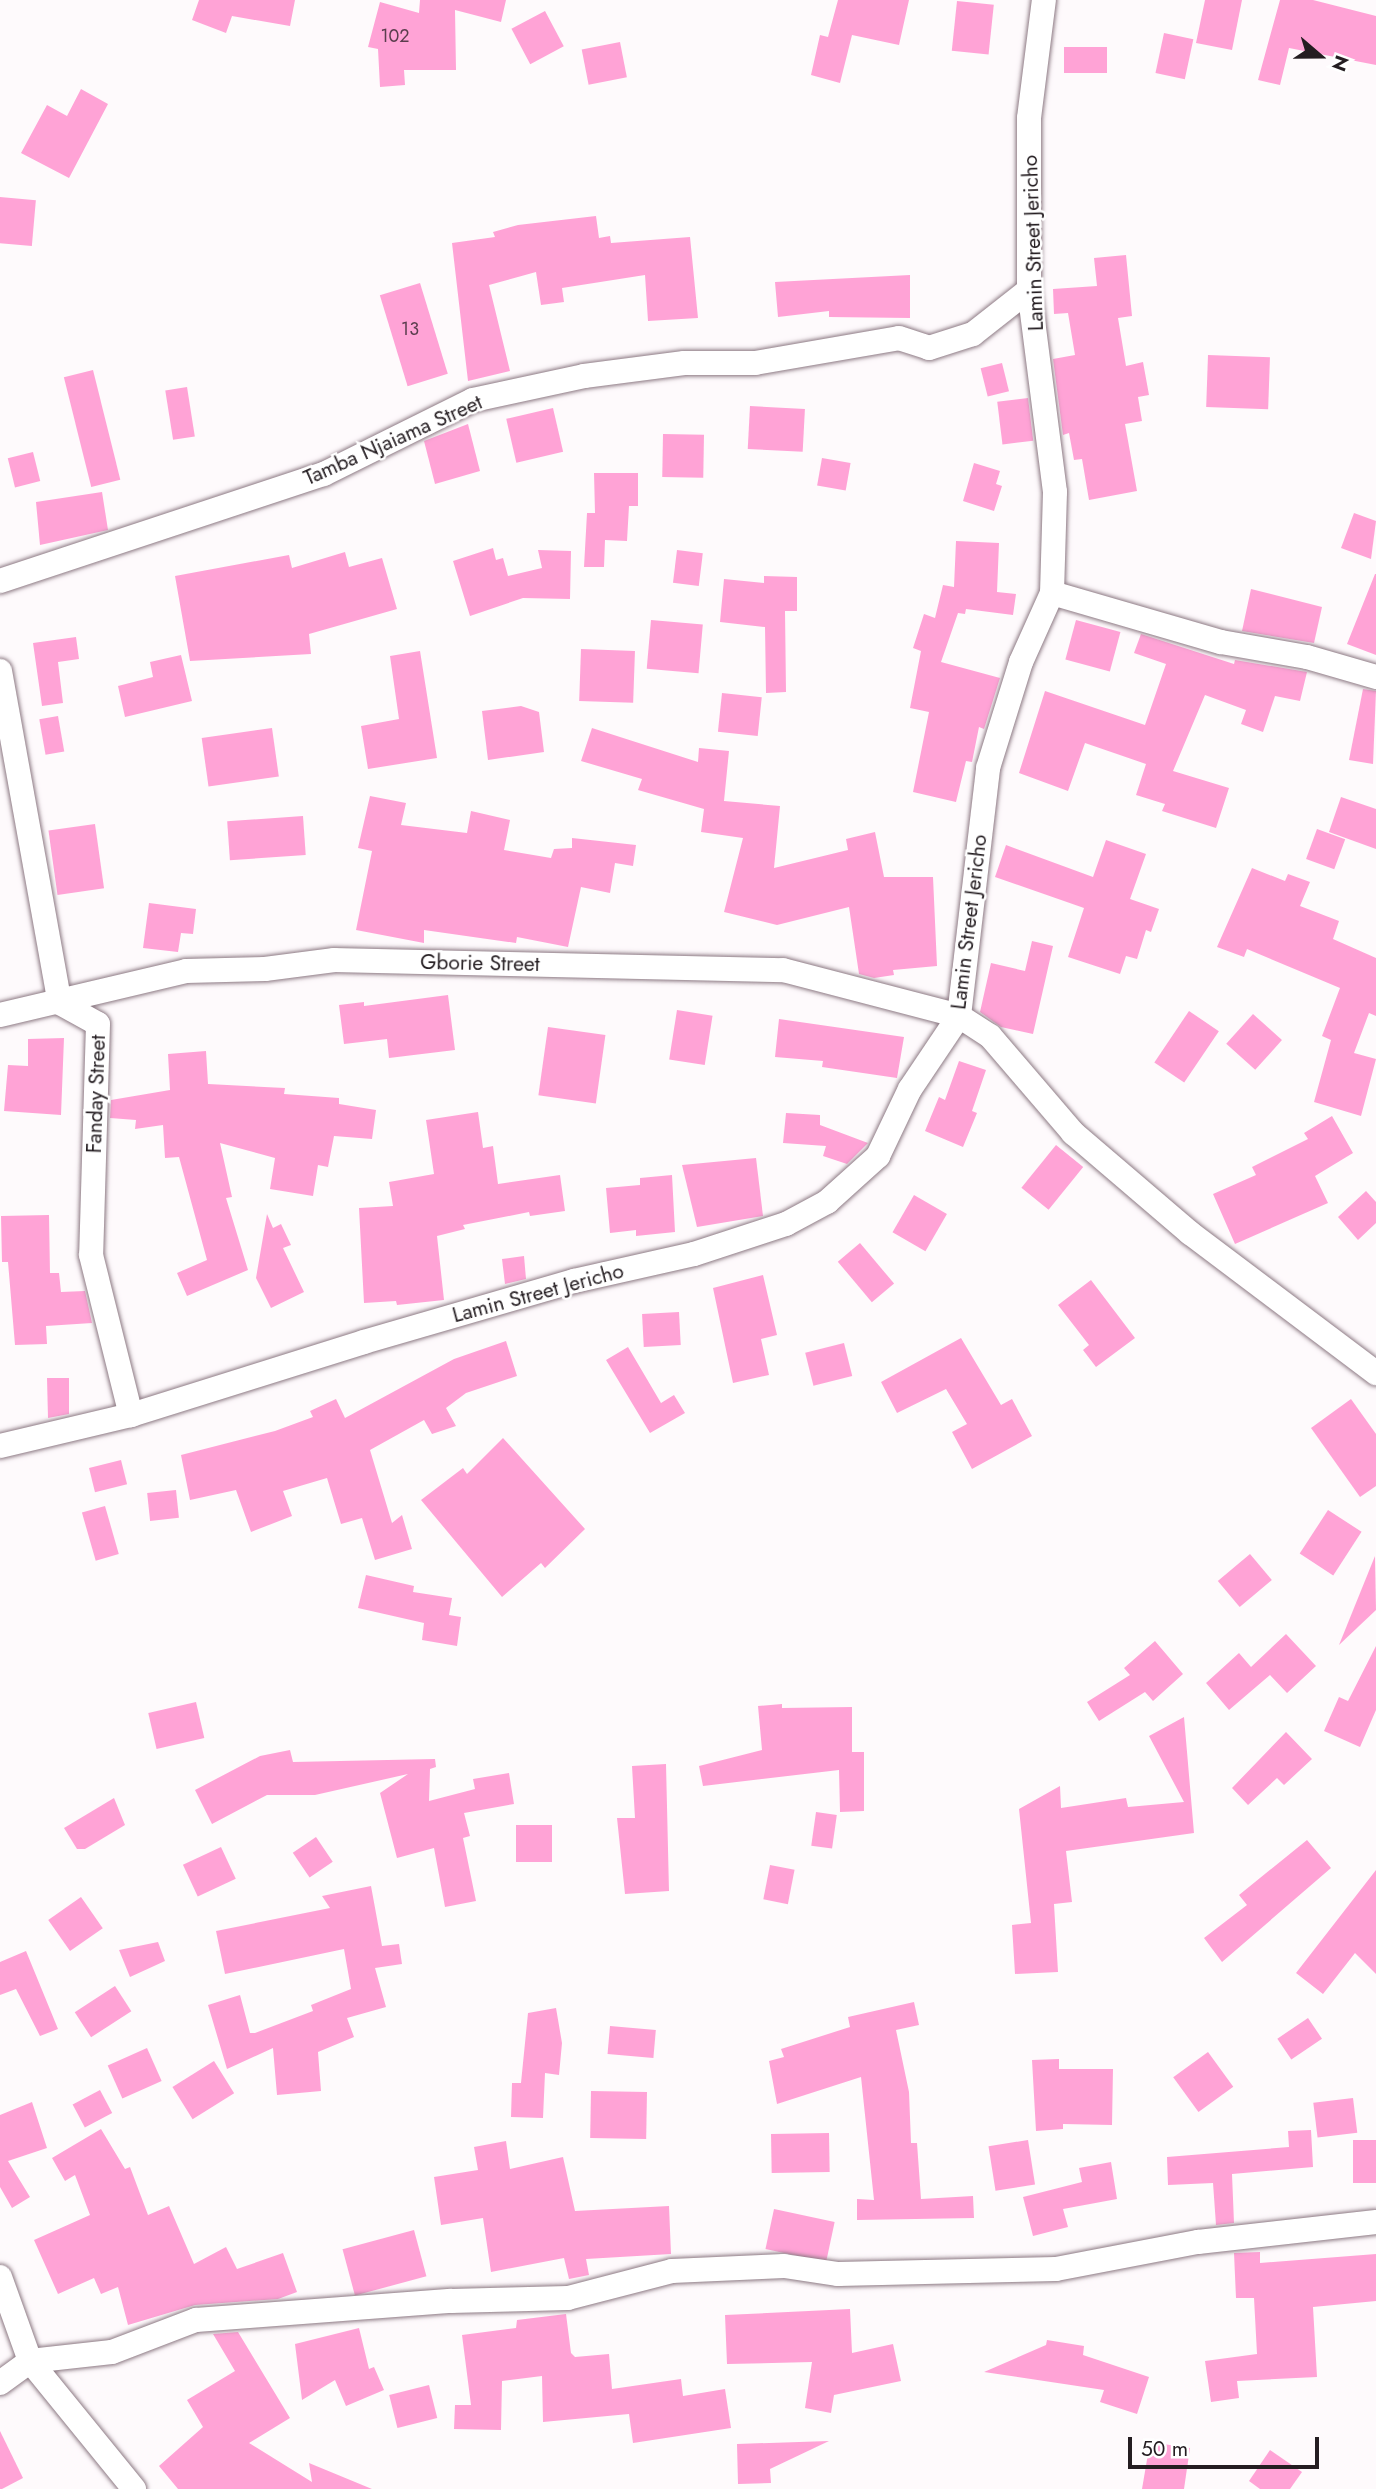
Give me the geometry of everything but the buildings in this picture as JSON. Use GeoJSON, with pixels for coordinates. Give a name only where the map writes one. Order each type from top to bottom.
{"type":"FeatureCollection","features":[{"type":"Feature","properties":{"kind":"street","name":"Lamin Street Jericho"},"geometry":{"type":"LineString","coordinates":[[0,1446],[131,1415],[364,1342],[574,1281],[694,1254],[786,1224],[827,1202],[878,1156],[910,1089],[959,1016],[988,768],[1021,662],[1052,593],[1055,492],[1029,290],[1029,118],[1044,0]]}},
{"type":"Feature","properties":{"kind":"street","name":"Tamba Njaiama Street"},"geometry":{"type":"LineString","coordinates":[[0,580],[324,474],[473,400],[584,376],[684,363],[755,363],[899,338],[929,348],[973,334],[1029,290]]}},
{"type":"Feature","properties":{"kind":"street"},"geometry":{"type":"LineString","coordinates":[[1052,593],[1221,642],[1307,657],[1376,677]]}},
{"type":"Feature","properties":{"kind":"street"},"geometry":{"type":"LineString","coordinates":[[0,671],[60,1003]]}},
{"type":"Feature","properties":{"kind":"street","name":"Gborie Street"},"geometry":{"type":"LineString","coordinates":[[0,1015],[60,1003],[186,971],[265,969],[334,960],[783,970],[959,1016],[990,1036],[1073,1133],[1190,1233],[1376,1373]]}},
{"type":"Feature","properties":{"kind":"street","name":"Fanday Street"},"geometry":{"type":"LineString","coordinates":[[60,1003],[98,1024],[91,1255],[131,1415]]}},
{"type":"Feature","properties":{"kind":"street"},"geometry":{"type":"LineString","coordinates":[[0,2383],[30,2361],[112,2351],[196,2320],[451,2301],[568,2298],[672,2271],[783,2266],[838,2274],[1056,2269],[1198,2242],[1376,2222]]}},
{"type":"Feature","properties":{"kind":"street"},"geometry":{"type":"LineString","coordinates":[[0,2277],[30,2361],[134,2489]]}}]}
